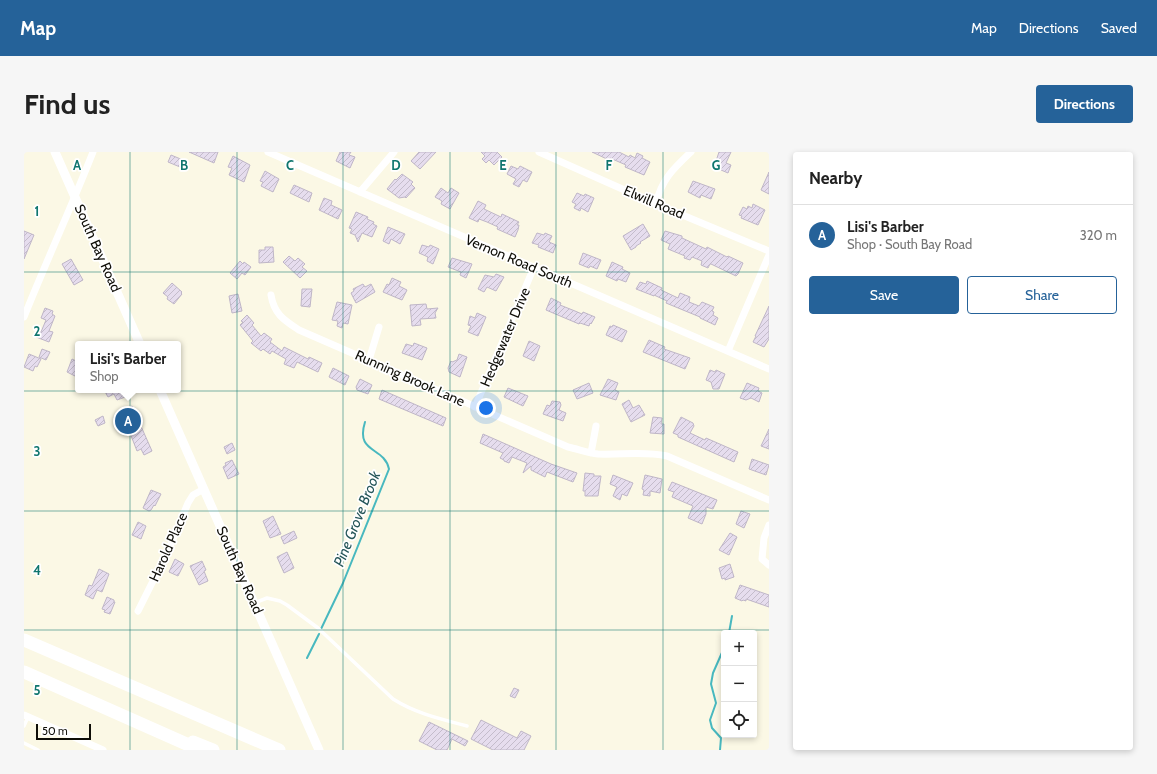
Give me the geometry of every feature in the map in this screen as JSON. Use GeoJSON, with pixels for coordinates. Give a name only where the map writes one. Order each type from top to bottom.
{"type":"FeatureCollection","features":[{"type":"Feature","properties":{"kind":"highway"},"geometry":{"type":"LineString","coordinates":[[24,640],[279,750]]}},
{"type":"Feature","properties":{"kind":"highway"},"geometry":{"type":"LineString","coordinates":[[24,672],[200,750]]}},
{"type":"Feature","properties":{"kind":"highway"},"geometry":{"type":"LineString","coordinates":[[97,704],[213,750]]}},
{"type":"Feature","properties":{"kind":"street","name":"South Bay Road"},"geometry":{"type":"LineString","coordinates":[[55,152],[139,341]]}},
{"type":"Feature","properties":{"kind":"street"},"geometry":{"type":"LineString","coordinates":[[24,317],[51,250],[75,198],[92,152]]}},
{"type":"Feature","properties":{"kind":"street","name":"Vernon Road South"},"geometry":{"type":"LineString","coordinates":[[268,152],[769,368]]}},
{"type":"Feature","properties":{"kind":"street"},"geometry":{"type":"LineString","coordinates":[[360,192],[394,152]]}},
{"type":"Feature","properties":{"kind":"street","name":"Elwill Road"},"geometry":{"type":"LineString","coordinates":[[539,152],[656,204],[769,251]]}},
{"type":"Feature","properties":{"kind":"street"},"geometry":{"type":"LineString","coordinates":[[656,204],[668,176],[674,168],[691,152]]}},
{"type":"Feature","properties":{"kind":"street"},"geometry":{"type":"LineString","coordinates":[[728,351],[769,255]]}},
{"type":"Feature","properties":{"kind":"street","name":"Hedgewater Drive"},"geometry":{"type":"LineString","coordinates":[[475,407],[534,267]]}},
{"type":"Feature","properties":{"kind":"street","name":"Running Brook Lane"},"geometry":{"type":"LineString","coordinates":[[271,295],[276,311],[285,321],[299,330],[568,447],[591,453],[647,453],[667,456],[769,500]]}},
{"type":"Feature","properties":{"kind":"street"},"geometry":{"type":"LineString","coordinates":[[369,360],[379,327]]}},
{"type":"Feature","properties":{"kind":"street","name":"South Bay Road"},"geometry":{"type":"LineString","coordinates":[[161,393],[318,749]]}},
{"type":"Feature","properties":{"kind":"street"},"geometry":{"type":"LineString","coordinates":[[591,453],[596,426]]}},
{"type":"Feature","properties":{"kind":"street","name":"Harold Place"},"geometry":{"type":"LineString","coordinates":[[138,611],[169,549],[188,503],[193,495],[204,489]]}},
{"type":"Feature","properties":{"kind":"street"},"geometry":{"type":"LineString","coordinates":[[769,526],[764,538],[762,559],[769,565]]}},
{"type":"Feature","properties":{"kind":"street"},"geometry":{"type":"LineString","coordinates":[[26,716],[103,750]]}},
{"type":"Feature","properties":{"kind":"lane"},"geometry":{"type":"LineString","coordinates":[[254,603],[267,598],[280,601],[318,628],[393,699],[406,707],[427,716],[467,726]]}},
{"type":"Feature","properties":{"kind":"lane"},"geometry":{"type":"LineString","coordinates":[[24,726],[26,716]]}},
{"type":"Feature","properties":{"kind":"lane"},"geometry":{"type":"LineString","coordinates":[[24,743],[38,750]]}},
{"type":"Feature","properties":{"kind":"building"},"geometry":{"type":"Polygon","coordinates":[[[189,152],[218,152],[214,163],[189,152]]]}},
{"type":"Feature","properties":{"kind":"building"},"geometry":{"type":"Polygon","coordinates":[[[340,152],[351,152],[349,155],[355,157],[350,168],[336,161],[340,152]]]}},
{"type":"Feature","properties":{"kind":"building"},"geometry":{"type":"Polygon","coordinates":[[[419,152],[436,152],[420,169],[411,161],[419,152]]]}},
{"type":"Feature","properties":{"kind":"building"},"geometry":{"type":"Polygon","coordinates":[[[481,152],[497,152],[502,157],[494,165],[489,160],[486,163],[482,159],[485,156],[481,152]]]}},
{"type":"Feature","properties":{"kind":"building"},"geometry":{"type":"Polygon","coordinates":[[[592,152],[619,152],[635,158],[637,153],[643,156],[642,158],[650,162],[644,175],[625,167],[626,165],[610,158],[609,160],[592,152]]]}},
{"type":"Feature","properties":{"kind":"building"},"geometry":{"type":"Polygon","coordinates":[[[719,152],[731,152],[726,163],[731,165],[728,173],[714,167],[719,152]]]}},
{"type":"Feature","properties":{"kind":"building"},"geometry":{"type":"Polygon","coordinates":[[[171,155],[183,160],[180,167],[168,162],[171,155]]]}},
{"type":"Feature","properties":{"kind":"building"},"geometry":{"type":"Polygon","coordinates":[[[233,156],[250,165],[244,182],[229,175],[232,168],[228,167],[233,156]]]}},
{"type":"Feature","properties":{"kind":"building"},"geometry":{"type":"Polygon","coordinates":[[[511,166],[518,169],[520,166],[532,172],[527,182],[523,180],[519,187],[513,184],[516,179],[507,174],[511,166]]]}},
{"type":"Feature","properties":{"kind":"building"},"geometry":{"type":"Polygon","coordinates":[[[265,171],[279,179],[273,192],[261,186],[263,182],[260,181],[265,171]]]}},
{"type":"Feature","properties":{"kind":"building"},"geometry":{"type":"Polygon","coordinates":[[[769,172],[769,194],[761,190],[769,172]]]}},
{"type":"Feature","properties":{"kind":"building"},"geometry":{"type":"Polygon","coordinates":[[[402,174],[413,182],[411,184],[415,188],[406,198],[399,198],[387,189],[395,179],[396,180],[402,174]]]}},
{"type":"Feature","properties":{"kind":"building"},"geometry":{"type":"Polygon","coordinates":[[[693,181],[715,189],[711,199],[701,195],[700,198],[688,192],[693,181]]]}},
{"type":"Feature","properties":{"kind":"building"},"geometry":{"type":"Polygon","coordinates":[[[294,185],[312,193],[309,202],[290,193],[294,185]]]}},
{"type":"Feature","properties":{"kind":"building"},"geometry":{"type":"Polygon","coordinates":[[[441,188],[448,193],[451,188],[459,193],[450,209],[441,204],[442,201],[435,197],[441,188]]]}},
{"type":"Feature","properties":{"kind":"building"},"geometry":{"type":"Polygon","coordinates":[[[577,193],[584,196],[585,194],[594,198],[588,212],[581,208],[580,211],[574,208],[576,204],[572,202],[577,193]]]}},
{"type":"Feature","properties":{"kind":"building"},"geometry":{"type":"Polygon","coordinates":[[[324,198],[332,201],[331,205],[342,210],[338,219],[319,210],[324,198]]]}},
{"type":"Feature","properties":{"kind":"building"},"geometry":{"type":"Polygon","coordinates":[[[478,201],[486,205],[484,209],[501,217],[502,214],[519,222],[515,237],[497,229],[498,227],[487,222],[479,219],[478,222],[469,218],[478,201]]]}},
{"type":"Feature","properties":{"kind":"building"},"geometry":{"type":"Polygon","coordinates":[[[753,204],[765,210],[758,225],[741,218],[742,216],[739,215],[743,207],[747,209],[748,206],[752,208],[753,204]]]}},
{"type":"Feature","properties":{"kind":"building"},"geometry":{"type":"Polygon","coordinates":[[[356,212],[368,217],[367,219],[374,222],[373,224],[377,226],[372,237],[362,233],[358,242],[355,235],[350,233],[352,229],[349,228],[356,212]]]}},
{"type":"Feature","properties":{"kind":"building"},"geometry":{"type":"Polygon","coordinates":[[[643,224],[650,236],[631,250],[623,236],[643,224]]]}},
{"type":"Feature","properties":{"kind":"building"},"geometry":{"type":"Polygon","coordinates":[[[388,227],[405,234],[400,244],[391,239],[389,244],[383,241],[388,227]]]}},
{"type":"Feature","properties":{"kind":"building"},"geometry":{"type":"Polygon","coordinates":[[[24,231],[34,235],[24,259],[24,231]]]}},
{"type":"Feature","properties":{"kind":"building"},"geometry":{"type":"Polygon","coordinates":[[[665,231],[682,236],[682,238],[706,249],[707,247],[743,263],[738,274],[736,276],[711,264],[708,268],[701,265],[702,261],[692,257],[690,260],[684,258],[685,256],[668,249],[670,244],[661,240],[665,231]]]}},
{"type":"Feature","properties":{"kind":"building"},"geometry":{"type":"Polygon","coordinates":[[[537,233],[544,235],[545,233],[552,236],[549,242],[556,245],[553,253],[538,247],[539,245],[532,243],[537,233]]]}},
{"type":"Feature","properties":{"kind":"building"},"geometry":{"type":"Polygon","coordinates":[[[422,245],[429,247],[430,245],[439,249],[433,264],[427,261],[428,257],[419,253],[422,245]]]}},
{"type":"Feature","properties":{"kind":"building"},"geometry":{"type":"Polygon","coordinates":[[[265,247],[273,247],[274,262],[259,263],[259,250],[265,250],[265,247]]]}},
{"type":"Feature","properties":{"kind":"building"},"geometry":{"type":"Polygon","coordinates":[[[583,253],[601,260],[597,269],[579,264],[583,253]]]}},
{"type":"Feature","properties":{"kind":"building"},"geometry":{"type":"Polygon","coordinates":[[[289,256],[295,261],[298,258],[305,264],[302,267],[307,271],[300,278],[283,262],[289,256]]]}},
{"type":"Feature","properties":{"kind":"building"},"geometry":{"type":"Polygon","coordinates":[[[452,258],[472,264],[466,278],[460,275],[461,272],[448,267],[452,258]]]}},
{"type":"Feature","properties":{"kind":"building"},"geometry":{"type":"Polygon","coordinates":[[[71,259],[83,280],[74,285],[62,264],[71,259]]]}},
{"type":"Feature","properties":{"kind":"building"},"geometry":{"type":"Polygon","coordinates":[[[240,261],[251,267],[245,275],[242,273],[237,279],[230,273],[240,261]]]}},
{"type":"Feature","properties":{"kind":"building"},"geometry":{"type":"Polygon","coordinates":[[[612,262],[623,267],[622,269],[630,273],[626,282],[618,279],[617,281],[606,276],[612,262]]]}},
{"type":"Feature","properties":{"kind":"building"},"geometry":{"type":"Polygon","coordinates":[[[496,274],[504,277],[496,291],[487,287],[484,292],[478,289],[485,275],[494,277],[496,274]]]}},
{"type":"Feature","properties":{"kind":"building"},"geometry":{"type":"Polygon","coordinates":[[[392,278],[401,282],[399,286],[407,290],[402,300],[383,292],[387,284],[389,285],[392,278]]]}},
{"type":"Feature","properties":{"kind":"building"},"geometry":{"type":"Polygon","coordinates":[[[647,281],[678,298],[680,293],[690,297],[689,302],[699,306],[702,302],[714,307],[712,311],[714,312],[713,315],[718,318],[715,325],[666,303],[667,301],[654,295],[636,289],[640,282],[646,284],[647,281]]]}},
{"type":"Feature","properties":{"kind":"building"},"geometry":{"type":"Polygon","coordinates":[[[172,283],[182,292],[174,304],[167,299],[168,297],[163,293],[172,283]]]}},
{"type":"Feature","properties":{"kind":"building"},"geometry":{"type":"Polygon","coordinates":[[[363,284],[365,287],[371,284],[375,292],[356,303],[351,293],[354,291],[353,289],[363,284]]]}},
{"type":"Feature","properties":{"kind":"building"},"geometry":{"type":"Polygon","coordinates":[[[302,289],[312,289],[310,307],[301,306],[302,289]]]}},
{"type":"Feature","properties":{"kind":"building"},"geometry":{"type":"Polygon","coordinates":[[[238,294],[242,311],[232,313],[229,296],[238,294]]]}},
{"type":"Feature","properties":{"kind":"building"},"geometry":{"type":"Polygon","coordinates":[[[551,298],[561,303],[560,305],[582,314],[583,312],[595,317],[589,326],[579,324],[546,310],[551,298]]]}},
{"type":"Feature","properties":{"kind":"building"},"geometry":{"type":"Polygon","coordinates":[[[337,302],[352,305],[348,324],[343,323],[342,328],[337,326],[338,321],[332,320],[337,302]]]}},
{"type":"Feature","properties":{"kind":"building"},"geometry":{"type":"Polygon","coordinates":[[[426,304],[427,309],[438,308],[435,313],[436,318],[420,319],[421,325],[412,326],[410,305],[426,304]]]}},
{"type":"Feature","properties":{"kind":"building"},"geometry":{"type":"Polygon","coordinates":[[[769,306],[769,339],[764,347],[753,342],[769,306]]]}},
{"type":"Feature","properties":{"kind":"building"},"geometry":{"type":"Polygon","coordinates":[[[45,308],[53,311],[52,314],[55,316],[49,331],[53,332],[49,342],[36,337],[39,331],[41,332],[46,320],[41,318],[45,308]]]}},
{"type":"Feature","properties":{"kind":"building"},"geometry":{"type":"Polygon","coordinates":[[[477,313],[486,317],[478,336],[468,332],[471,326],[468,325],[470,316],[475,318],[477,313]]]}},
{"type":"Feature","properties":{"kind":"building"},"geometry":{"type":"Polygon","coordinates":[[[247,315],[254,323],[252,325],[261,336],[264,333],[272,339],[270,342],[282,351],[284,347],[308,359],[309,357],[322,363],[318,372],[297,362],[294,368],[284,364],[286,359],[272,351],[270,354],[263,349],[261,351],[251,343],[253,341],[240,325],[243,322],[241,321],[247,315]]]}},
{"type":"Feature","properties":{"kind":"building"},"geometry":{"type":"Polygon","coordinates":[[[613,325],[627,331],[622,342],[606,335],[610,326],[612,327],[613,325]]]}},
{"type":"Feature","properties":{"kind":"building"},"geometry":{"type":"Polygon","coordinates":[[[649,340],[665,347],[664,349],[690,358],[685,369],[643,352],[649,340]]]}},
{"type":"Feature","properties":{"kind":"building"},"geometry":{"type":"Polygon","coordinates":[[[529,341],[540,346],[534,361],[523,356],[529,341]]]}},
{"type":"Feature","properties":{"kind":"building"},"geometry":{"type":"Polygon","coordinates":[[[414,343],[427,348],[422,360],[402,353],[406,344],[413,346],[414,343]]]}},
{"type":"Feature","properties":{"kind":"building"},"geometry":{"type":"Polygon","coordinates":[[[42,349],[50,352],[46,360],[39,357],[42,349]]]}},
{"type":"Feature","properties":{"kind":"building"},"geometry":{"type":"Polygon","coordinates":[[[29,354],[41,359],[33,371],[24,367],[29,354]]]}},
{"type":"Feature","properties":{"kind":"building"},"geometry":{"type":"Polygon","coordinates":[[[459,354],[467,357],[460,377],[449,372],[448,368],[451,361],[457,360],[459,354]]]}},
{"type":"Feature","properties":{"kind":"building"},"geometry":{"type":"Polygon","coordinates":[[[72,359],[75,360],[75,376],[67,372],[72,359]]]}},
{"type":"Feature","properties":{"kind":"building"},"geometry":{"type":"Polygon","coordinates":[[[333,368],[349,376],[345,385],[329,377],[333,368]]]}},
{"type":"Feature","properties":{"kind":"building"},"geometry":{"type":"Polygon","coordinates":[[[710,370],[715,372],[716,370],[725,374],[719,389],[713,389],[711,382],[706,380],[710,370]]]}},
{"type":"Feature","properties":{"kind":"building"},"geometry":{"type":"Polygon","coordinates":[[[360,379],[372,385],[368,394],[357,390],[356,387],[360,379]]]}},
{"type":"Feature","properties":{"kind":"building"},"geometry":{"type":"Polygon","coordinates":[[[608,379],[618,383],[615,390],[619,392],[616,400],[600,395],[608,379]]]}},
{"type":"Feature","properties":{"kind":"building"},"geometry":{"type":"Polygon","coordinates":[[[589,383],[593,393],[577,399],[573,390],[589,383]]]}},
{"type":"Feature","properties":{"kind":"building"},"geometry":{"type":"Polygon","coordinates":[[[747,383],[759,388],[758,391],[762,393],[759,402],[751,398],[746,400],[740,398],[747,383]]]}},
{"type":"Feature","properties":{"kind":"building"},"geometry":{"type":"Polygon","coordinates":[[[508,388],[528,396],[523,406],[504,397],[508,388]]]}},
{"type":"Feature","properties":{"kind":"building"},"geometry":{"type":"Polygon","coordinates":[[[382,390],[446,418],[443,426],[379,399],[382,390]]]}},
{"type":"Feature","properties":{"kind":"building"},"geometry":{"type":"Polygon","coordinates":[[[106,393],[126,393],[128,396],[117,400],[114,394],[108,397],[106,393]]]}},
{"type":"Feature","properties":{"kind":"building"},"geometry":{"type":"Polygon","coordinates":[[[629,400],[633,408],[639,405],[645,415],[631,422],[622,404],[629,400]]]}},
{"type":"Feature","properties":{"kind":"building"},"geometry":{"type":"Polygon","coordinates":[[[552,401],[560,402],[561,405],[559,410],[566,413],[563,421],[543,414],[547,405],[550,406],[552,401]]]}},
{"type":"Feature","properties":{"kind":"building"},"geometry":{"type":"Polygon","coordinates":[[[132,406],[152,451],[144,455],[141,449],[137,451],[130,433],[126,435],[122,426],[119,428],[114,417],[116,414],[132,406]]]}},
{"type":"Feature","properties":{"kind":"building"},"geometry":{"type":"Polygon","coordinates":[[[103,416],[105,423],[98,426],[95,420],[103,416]]]}},
{"type":"Feature","properties":{"kind":"building"},"geometry":{"type":"Polygon","coordinates":[[[653,417],[662,418],[661,424],[664,424],[664,434],[650,433],[653,417]]]}},
{"type":"Feature","properties":{"kind":"building"},"geometry":{"type":"Polygon","coordinates":[[[681,417],[693,423],[694,426],[690,433],[705,440],[706,438],[738,452],[734,462],[678,437],[678,435],[673,433],[681,417]]]}},
{"type":"Feature","properties":{"kind":"building"},"geometry":{"type":"Polygon","coordinates":[[[769,429],[769,449],[761,446],[769,429]]]}},
{"type":"Feature","properties":{"kind":"building"},"geometry":{"type":"Polygon","coordinates":[[[483,434],[551,464],[577,473],[573,482],[547,472],[545,477],[531,470],[531,466],[523,473],[527,463],[512,457],[509,463],[504,461],[500,458],[503,453],[480,443],[483,434]]]}},
{"type":"Feature","properties":{"kind":"building"},"geometry":{"type":"Polygon","coordinates":[[[232,443],[235,450],[227,454],[224,447],[232,443]]]}},
{"type":"Feature","properties":{"kind":"building"},"geometry":{"type":"Polygon","coordinates":[[[752,459],[769,465],[766,475],[749,469],[752,459]]]}},
{"type":"Feature","properties":{"kind":"building"},"geometry":{"type":"Polygon","coordinates":[[[232,460],[239,474],[228,479],[223,467],[226,465],[225,463],[232,460]]]}},
{"type":"Feature","properties":{"kind":"building"},"geometry":{"type":"Polygon","coordinates":[[[585,473],[594,474],[594,476],[601,476],[598,496],[585,496],[585,491],[583,491],[585,473]]]}},
{"type":"Feature","properties":{"kind":"building"},"geometry":{"type":"Polygon","coordinates":[[[613,475],[633,483],[627,496],[622,494],[620,500],[613,496],[617,487],[610,484],[613,475]]]}},
{"type":"Feature","properties":{"kind":"building"},"geometry":{"type":"Polygon","coordinates":[[[645,475],[662,479],[660,493],[650,491],[650,496],[643,495],[644,490],[642,489],[645,475]]]}},
{"type":"Feature","properties":{"kind":"building"},"geometry":{"type":"Polygon","coordinates":[[[672,482],[717,500],[713,509],[706,507],[706,514],[702,524],[688,518],[693,506],[672,497],[674,492],[668,490],[672,482]]]}},
{"type":"Feature","properties":{"kind":"building"},"geometry":{"type":"Polygon","coordinates":[[[151,490],[161,494],[155,506],[154,505],[149,511],[143,508],[151,490]]]}},
{"type":"Feature","properties":{"kind":"building"},"geometry":{"type":"Polygon","coordinates":[[[741,511],[750,514],[744,528],[736,524],[741,511]]]}},
{"type":"Feature","properties":{"kind":"building"},"geometry":{"type":"Polygon","coordinates":[[[273,516],[281,534],[270,538],[263,521],[273,516]]]}},
{"type":"Feature","properties":{"kind":"building"},"geometry":{"type":"Polygon","coordinates":[[[138,522],[146,526],[141,539],[132,535],[138,522]]]}},
{"type":"Feature","properties":{"kind":"building"},"geometry":{"type":"Polygon","coordinates":[[[294,531],[297,538],[284,544],[281,537],[294,531]]]}},
{"type":"Feature","properties":{"kind":"building"},"geometry":{"type":"Polygon","coordinates":[[[730,533],[737,537],[729,555],[719,550],[730,533]]]}},
{"type":"Feature","properties":{"kind":"building"},"geometry":{"type":"Polygon","coordinates":[[[287,552],[294,568],[284,573],[277,557],[287,552]]]}},
{"type":"Feature","properties":{"kind":"building"},"geometry":{"type":"Polygon","coordinates":[[[175,559],[184,564],[178,576],[169,572],[175,559]]]}},
{"type":"Feature","properties":{"kind":"building"},"geometry":{"type":"Polygon","coordinates":[[[202,561],[206,570],[204,571],[208,581],[199,585],[190,566],[202,561]]]}},
{"type":"Feature","properties":{"kind":"building"},"geometry":{"type":"Polygon","coordinates":[[[730,564],[734,577],[725,580],[725,578],[722,579],[719,568],[730,564]]]}},
{"type":"Feature","properties":{"kind":"building"},"geometry":{"type":"Polygon","coordinates":[[[99,569],[109,574],[102,592],[97,590],[93,599],[85,595],[89,585],[92,586],[99,569]]]}},
{"type":"Feature","properties":{"kind":"building"},"geometry":{"type":"Polygon","coordinates":[[[740,585],[769,595],[769,607],[746,599],[746,601],[742,601],[735,598],[740,585]]]}},
{"type":"Feature","properties":{"kind":"building"},"geometry":{"type":"Polygon","coordinates":[[[107,597],[115,602],[110,614],[104,612],[105,610],[102,609],[107,597]]]}},
{"type":"Feature","properties":{"kind":"building"},"geometry":{"type":"Polygon","coordinates":[[[514,688],[519,690],[515,698],[510,696],[514,688]]]}},
{"type":"Feature","properties":{"kind":"building"},"geometry":{"type":"Polygon","coordinates":[[[481,720],[517,738],[521,731],[531,736],[524,750],[493,750],[471,739],[481,720]]]}},
{"type":"Feature","properties":{"kind":"building"},"geometry":{"type":"Polygon","coordinates":[[[429,722],[468,741],[465,746],[452,739],[447,750],[437,750],[419,741],[429,722]]]}},
{"type":"Feature","properties":{"kind":"waterway","name":"Pine Grove Brook"},"geometry":{"type":"LineString","coordinates":[[321,629],[343,583],[389,469],[382,456],[371,449],[364,440],[363,432],[365,422]]}},
{"type":"Feature","properties":{"kind":"waterway"},"geometry":{"type":"LineString","coordinates":[[730,630],[732,616]]}},
{"type":"Feature","properties":{"kind":"waterway","name":"Pine Grove Brook"},"geometry":{"type":"LineString","coordinates":[[307,658],[319,634]]}},
{"type":"Feature","properties":{"kind":"waterway"},"geometry":{"type":"LineString","coordinates":[[720,750],[721,738],[712,728],[710,720],[716,703],[711,684],[713,673],[721,655]]}},
{"type":"Feature","properties":{"kind":"place","name":"Lisi's Barber"},"geometry":{"type":"Point","coordinates":[128,421]}}]}
